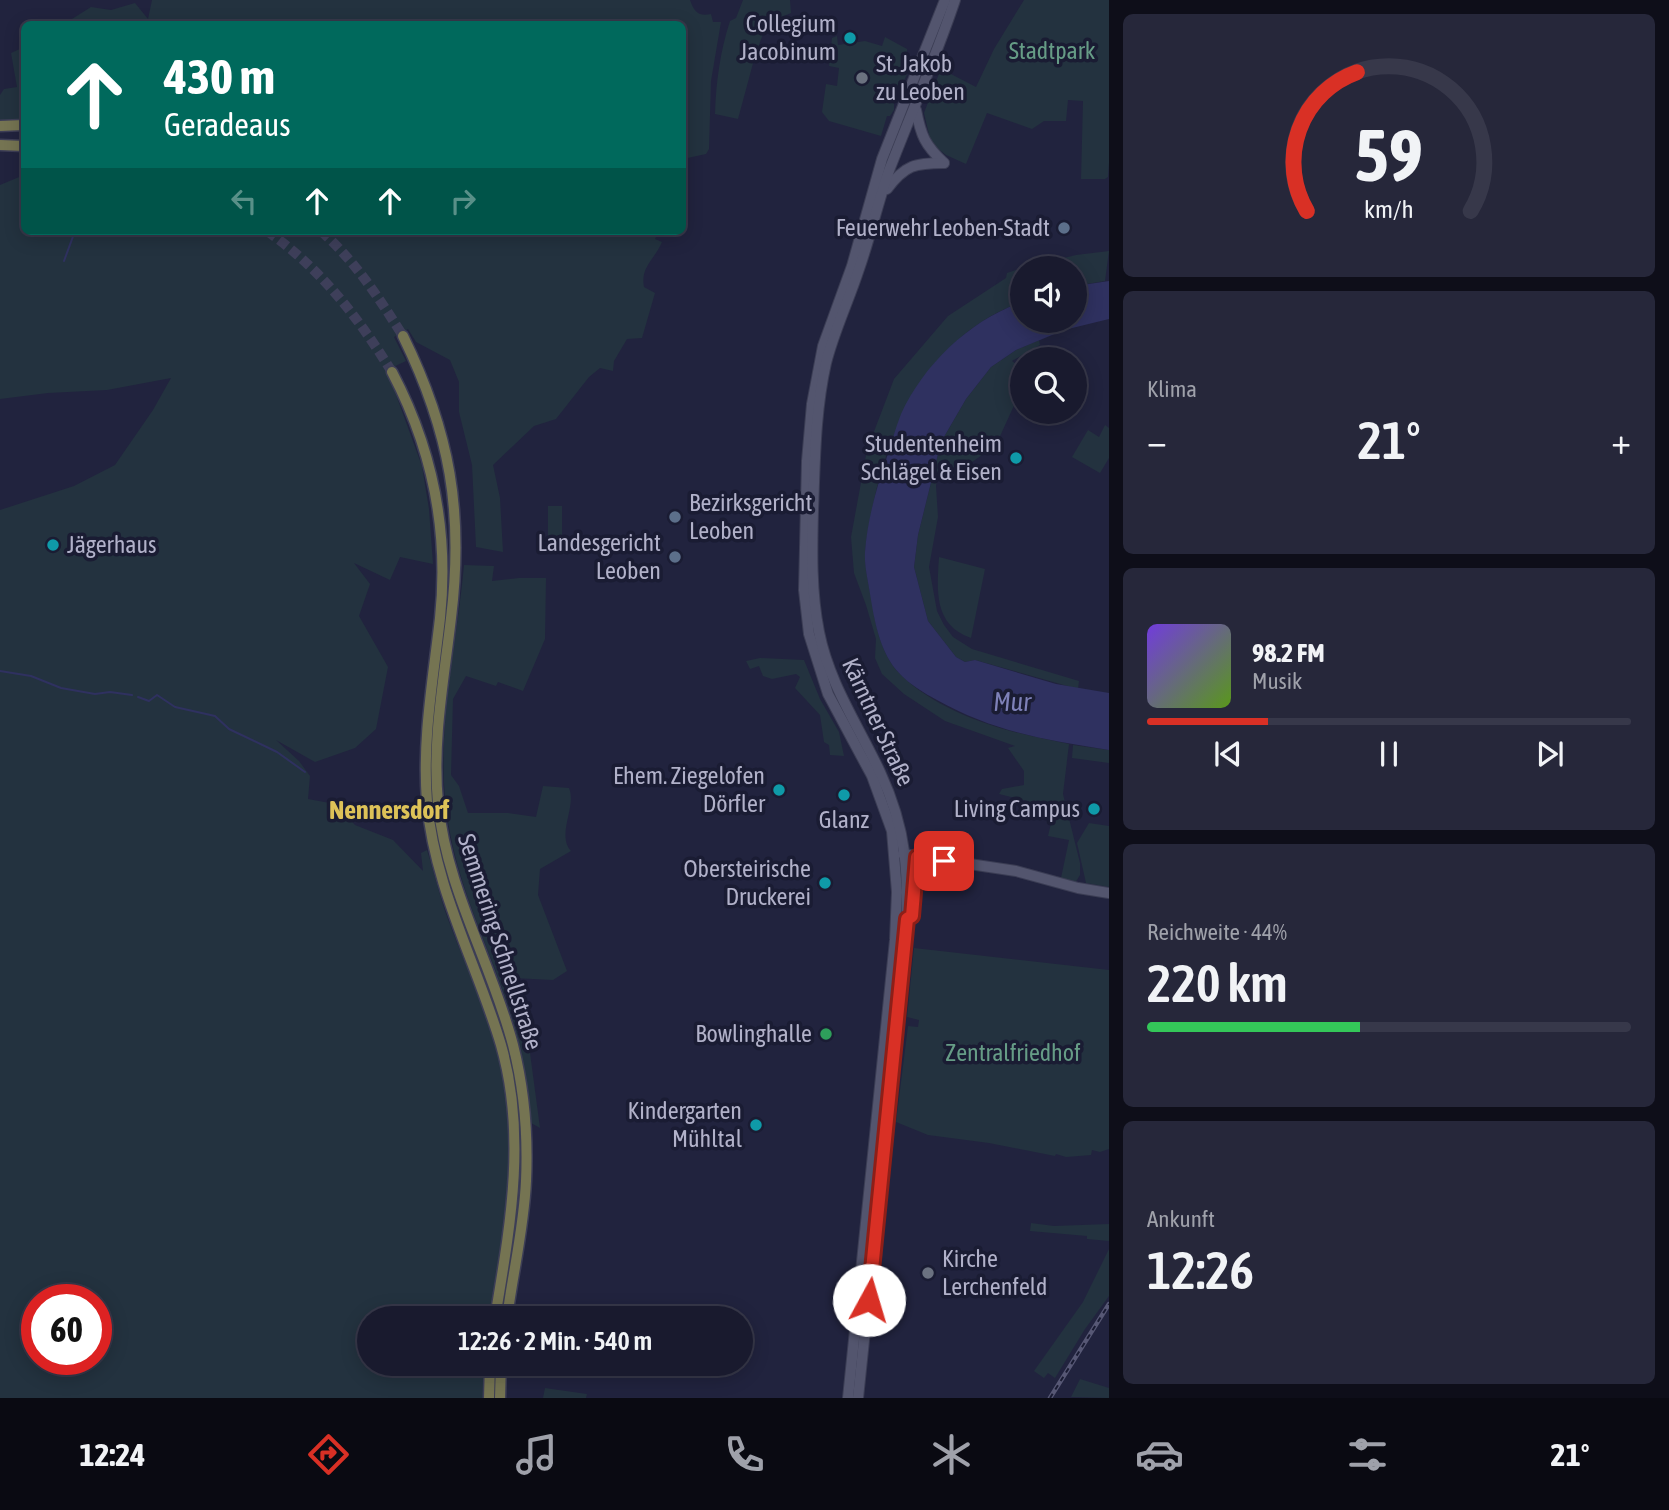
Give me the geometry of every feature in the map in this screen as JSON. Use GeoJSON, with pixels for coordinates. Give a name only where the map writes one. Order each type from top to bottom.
{"type":"FeatureCollection","features":[{"type":"Feature","properties":{"kind":"highway"},"geometry":{"type":"LineString","coordinates":[[0,126],[21,125]]}},
{"type":"Feature","properties":{"kind":"highway"},"geometry":{"type":"LineString","coordinates":[[0,145],[21,146]]}},
{"type":"Feature","properties":{"kind":"highway","name":"Semmering Schnellstraße"},"geometry":{"type":"LineString","coordinates":[[403,337],[437,415],[453,486],[456,533],[455,577],[430,765],[449,860],[469,925],[503,1012],[513,1046],[524,1117],[526,1182],[509,1306]]}},
{"type":"Feature","properties":{"kind":"highway","name":"Semmering Schnellstraße"},"geometry":{"type":"LineString","coordinates":[[392,372],[417,425],[428,459],[441,534],[440,616],[427,710],[429,825],[458,927],[482,984],[502,1048],[514,1116],[515,1183],[497,1306]]}},
{"type":"Feature","properties":{"kind":"highway"},"geometry":{"type":"LineString","coordinates":[[489,1398],[490,1376]]}},
{"type":"Feature","properties":{"kind":"highway"},"geometry":{"type":"LineString","coordinates":[[500,1398],[501,1376]]}},
{"type":"Feature","properties":{"kind":"main road","name":"Kärntner Straße"},"geometry":{"type":"LineString","coordinates":[[849,1398],[897,891],[906,855],[892,831],[876,786],[828,694],[809,634],[804,597],[803,557],[808,447],[812,404],[823,346],[852,266],[882,159],[945,0]]}},
{"type":"Feature","properties":{"kind":"main road","name":"Kärntner Straße"},"geometry":{"type":"LineString","coordinates":[[858,1398],[907,919],[906,855],[888,789],[840,696],[826,662],[815,606],[813,578],[815,461],[823,381],[832,341],[864,256],[881,194],[956,0]]}},
{"type":"Feature","properties":{"kind":"main road"},"geometry":{"type":"LineString","coordinates":[[881,194],[905,169],[920,163],[944,163],[930,150],[920,134],[915,108]]}},
{"type":"Feature","properties":{"kind":"main road"},"geometry":{"type":"LineString","coordinates":[[906,855],[1016,871],[1078,888],[1109,893]]}},
{"type":"Feature","properties":{"kind":"green space"},"geometry":{"type":"Polygon","coordinates":[[[152,0],[690,0],[697,12],[703,15],[711,14],[713,22],[721,22],[711,81],[709,149],[706,154],[686,158],[686,21],[69,21],[91,7],[111,10],[135,3],[148,19],[152,0]]]}},
{"type":"Feature","properties":{"kind":"green space"},"geometry":{"type":"Polygon","coordinates":[[[743,0],[790,0],[791,13],[767,23],[738,119],[715,114],[724,44],[730,21],[736,18],[743,0]]]}},
{"type":"Feature","properties":{"kind":"green space","name":"Stadtpark"},"geometry":{"type":"Polygon","coordinates":[[[1024,0],[1109,0],[1109,163],[1108,177],[1105,179],[1081,179],[1083,101],[1068,100],[1066,121],[1044,121],[1032,129],[987,113],[966,164],[946,155],[931,143],[924,113],[940,71],[976,87],[994,49],[1024,0]]]}},
{"type":"Feature","properties":{"kind":"green space"},"geometry":{"type":"Polygon","coordinates":[[[837,36],[838,45],[865,41],[882,46],[885,37],[907,49],[907,57],[914,61],[894,100],[894,110],[887,116],[881,136],[829,121],[822,112],[826,84],[837,86],[839,68],[829,66],[832,38],[837,36]]]}},
{"type":"Feature","properties":{"kind":"green space"},"geometry":{"type":"Polygon","coordinates":[[[21,48],[21,120],[0,120],[0,95],[4,89],[17,87],[11,53],[21,48]]]}},
{"type":"Feature","properties":{"kind":"green space"},"geometry":{"type":"Polygon","coordinates":[[[21,176],[21,235],[657,235],[655,239],[662,242],[644,274],[644,287],[655,293],[642,338],[627,339],[614,361],[613,371],[600,368],[589,377],[556,419],[534,426],[493,465],[500,498],[503,552],[476,547],[472,465],[459,412],[459,382],[450,360],[416,342],[408,329],[394,337],[406,361],[387,370],[422,466],[429,509],[433,564],[400,557],[390,580],[354,563],[370,584],[359,616],[388,667],[376,729],[355,748],[315,762],[276,740],[299,761],[310,776],[308,799],[335,804],[355,825],[393,840],[423,871],[421,853],[427,850],[447,918],[493,1032],[507,1099],[509,1162],[504,1224],[492,1306],[357,1306],[357,1376],[486,1376],[485,1398],[0,1398],[0,510],[74,486],[115,465],[153,410],[171,378],[107,390],[0,399],[0,185],[21,176]]]}},
{"type":"Feature","properties":{"kind":"green space"},"geometry":{"type":"Polygon","coordinates":[[[1109,251],[1105,281],[1087,284],[1087,256],[1072,256],[1109,251]]]}},
{"type":"Feature","properties":{"kind":"green space"},"geometry":{"type":"Polygon","coordinates":[[[1010,272],[1010,307],[992,315],[966,333],[944,354],[924,379],[894,435],[875,496],[866,539],[866,566],[880,640],[888,658],[900,674],[937,702],[979,721],[1069,744],[1063,794],[1080,863],[1080,875],[1075,883],[1061,878],[1069,840],[1048,836],[1053,815],[1042,812],[1043,805],[999,794],[1002,789],[1024,785],[1024,771],[1008,748],[1015,746],[945,721],[904,694],[882,674],[875,658],[876,639],[854,573],[851,537],[867,450],[894,379],[948,316],[1006,278],[1010,272]]]}},
{"type":"Feature","properties":{"kind":"green space"},"geometry":{"type":"Polygon","coordinates":[[[1039,340],[1040,345],[1036,347],[1023,347],[1039,340]]]}},
{"type":"Feature","properties":{"kind":"green space"},"geometry":{"type":"Polygon","coordinates":[[[1010,354],[1010,414],[996,445],[947,480],[938,472],[938,517],[929,567],[937,611],[953,637],[972,649],[1079,681],[1078,689],[975,660],[965,662],[956,657],[928,621],[914,567],[918,535],[941,442],[966,399],[991,367],[1010,354]]]}},
{"type":"Feature","properties":{"kind":"green space"},"geometry":{"type":"Polygon","coordinates":[[[1105,425],[1109,428],[1109,458],[1100,473],[1072,457],[1088,430],[1099,437],[1105,425]]]}},
{"type":"Feature","properties":{"kind":"green space"},"geometry":{"type":"Polygon","coordinates":[[[548,506],[562,506],[562,536],[548,536],[548,506]]]}},
{"type":"Feature","properties":{"kind":"green space"},"geometry":{"type":"Polygon","coordinates":[[[939,557],[985,569],[971,638],[950,624],[940,605],[939,557]]]}},
{"type":"Feature","properties":{"kind":"green space"},"geometry":{"type":"Polygon","coordinates":[[[464,565],[494,566],[492,581],[546,578],[545,639],[523,691],[498,682],[496,686],[466,676],[453,699],[451,775],[459,786],[468,813],[508,813],[536,817],[543,786],[569,788],[571,795],[565,837],[571,851],[540,869],[538,895],[567,971],[553,980],[513,978],[530,1053],[540,1128],[531,1123],[524,1068],[515,1027],[462,879],[445,800],[444,733],[464,565]]]}},
{"type":"Feature","properties":{"kind":"green space"},"geometry":{"type":"Polygon","coordinates":[[[760,658],[804,660],[820,699],[839,732],[844,756],[830,755],[829,745],[824,742],[820,715],[795,688],[800,677],[796,674],[772,679],[763,676],[759,666],[750,669],[746,661],[760,658]]]}},
{"type":"Feature","properties":{"kind":"green space"},"geometry":{"type":"Polygon","coordinates":[[[1073,745],[1109,750],[1109,763],[1072,758],[1073,745]]]}},
{"type":"Feature","properties":{"kind":"green space"},"geometry":{"type":"Polygon","coordinates":[[[1089,823],[1109,826],[1109,887],[1086,883],[1077,843],[1089,823]]]}},
{"type":"Feature","properties":{"kind":"green space","name":"Zentralfriedhof"},"geometry":{"type":"Polygon","coordinates":[[[914,948],[1109,970],[1109,1149],[1100,1152],[1092,1150],[1091,1155],[1055,1156],[928,1135],[896,1122],[908,1026],[918,1027],[919,1020],[907,1017],[914,948]]]}},
{"type":"Feature","properties":{"kind":"green space"},"geometry":{"type":"Polygon","coordinates":[[[1031,1223],[1054,1226],[1109,1224],[1109,1241],[1087,1239],[1087,1236],[1030,1231],[1031,1223]]]}},
{"type":"Feature","properties":{"kind":"green space"},"geometry":{"type":"Polygon","coordinates":[[[1109,1249],[1109,1296],[1055,1378],[1048,1373],[1044,1378],[1034,1371],[1083,1302],[1109,1249]]]}},
{"type":"Feature","properties":{"kind":"green space"},"geometry":{"type":"Polygon","coordinates":[[[1080,1379],[1109,1388],[1109,1398],[1071,1397],[1080,1379]]]}},
{"type":"Feature","properties":{"kind":"green space"},"geometry":{"type":"Polygon","coordinates":[[[545,1388],[587,1394],[586,1398],[543,1398],[545,1388]]]}},
{"type":"Feature","properties":{"kind":"water","name":"Mur"},"geometry":{"type":"Polygon","coordinates":[[[1109,281],[1109,319],[1087,324],[1087,284],[1109,281]]]}},
{"type":"Feature","properties":{"kind":"water","name":"Mur"},"geometry":{"type":"Polygon","coordinates":[[[1010,307],[1010,333],[1057,333],[1023,347],[1010,347],[1010,354],[991,367],[966,399],[941,442],[918,535],[914,567],[928,621],[956,657],[965,662],[975,660],[1056,684],[1109,693],[1109,750],[1000,727],[958,711],[927,694],[907,681],[893,665],[880,638],[873,609],[865,558],[868,529],[872,506],[901,414],[922,378],[936,361],[967,332],[1010,307]]]}},
{"type":"Feature","properties":{"kind":"waterway"},"geometry":{"type":"LineString","coordinates":[[64,261],[74,235]]}},
{"type":"Feature","properties":{"kind":"waterway"},"geometry":{"type":"LineString","coordinates":[[0,671],[31,676],[61,688],[95,694],[110,692],[132,695]]}},
{"type":"Feature","properties":{"kind":"waterway"},"geometry":{"type":"LineString","coordinates":[[138,697],[149,701],[157,695],[175,707],[215,716],[229,729],[277,752],[305,772]]}},
{"type":"Feature","properties":{"kind":"tunnel"},"geometry":{"type":"LineString","coordinates":[[272,235],[304,261],[337,295],[392,372]]}},
{"type":"Feature","properties":{"kind":"tunnel"},"geometry":{"type":"LineString","coordinates":[[325,235],[356,267],[403,336]]}},
{"type":"Feature","properties":{"kind":"railway"},"geometry":{"type":"LineString","coordinates":[[1050,1398],[1109,1304]]}},
{"type":"Feature","properties":{"kind":"place","name":"Collegium Jacobinum"},"geometry":{"type":"Point","coordinates":[850,38]}},
{"type":"Feature","properties":{"kind":"place","name":"St. Jakob zu Leoben"},"geometry":{"type":"Point","coordinates":[862,78]}},
{"type":"Feature","properties":{"kind":"place","name":"Feuerwehr Leoben-Stadt"},"geometry":{"type":"Point","coordinates":[1064,228]}},
{"type":"Feature","properties":{"kind":"place","name":"Studentenheim Schlägel & Eisen"},"geometry":{"type":"Point","coordinates":[1016,458]}},
{"type":"Feature","properties":{"kind":"place","name":"Bezirksgericht Leoben"},"geometry":{"type":"Point","coordinates":[675,517]}},
{"type":"Feature","properties":{"kind":"place","name":"Jägerhaus"},"geometry":{"type":"Point","coordinates":[53,545]}},
{"type":"Feature","properties":{"kind":"place","name":"Landesgericht Leoben"},"geometry":{"type":"Point","coordinates":[675,557]}},
{"type":"Feature","properties":{"kind":"place","name":"Ehem. Ziegelofen Dörfler"},"geometry":{"type":"Point","coordinates":[779,790]}},
{"type":"Feature","properties":{"kind":"place","name":"Glanz"},"geometry":{"type":"Point","coordinates":[844,795]}},
{"type":"Feature","properties":{"kind":"place","name":"Living Campus"},"geometry":{"type":"Point","coordinates":[1094,809]}},
{"type":"Feature","properties":{"kind":"place","name":"Obersteirische Druckerei"},"geometry":{"type":"Point","coordinates":[825,883]}},
{"type":"Feature","properties":{"kind":"place","name":"Bowlinghalle"},"geometry":{"type":"Point","coordinates":[826,1034]}},
{"type":"Feature","properties":{"kind":"place","name":"Kindergarten Mühltal"},"geometry":{"type":"Point","coordinates":[756,1125]}},
{"type":"Feature","properties":{"kind":"place","name":"Kirche Lerchenfeld"},"geometry":{"type":"Point","coordinates":[928,1273]}},
{"type":"Feature","properties":{"kind":"district","name":"Nennersdorf"},"geometry":{"type":"Point","coordinates":[389,810]}},
{"type":"Feature","properties":{"kind":"route"},"geometry":{"type":"LineString","coordinates":[[869,1300],[907,919],[912,916],[914,872],[917,857],[944,861]]}}]}
